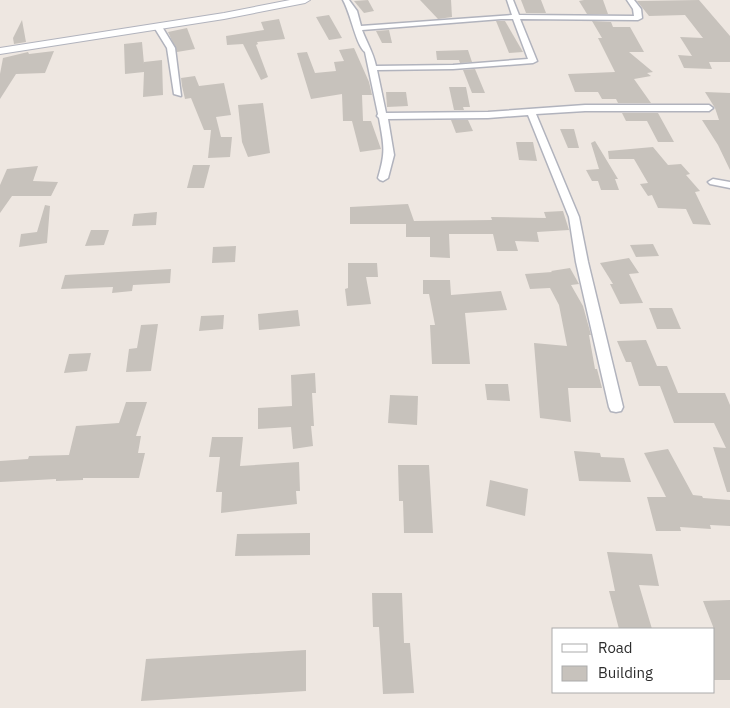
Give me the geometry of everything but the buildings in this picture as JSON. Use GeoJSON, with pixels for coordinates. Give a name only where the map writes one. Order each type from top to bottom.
{"type":"FeatureCollection","features":[{"type":"Feature","properties":{"kind":"main road"},"geometry":{"type":"LineString","coordinates":[[0,51],[224,16],[305,0]]}},
{"type":"Feature","properties":{"kind":"street"},"geometry":{"type":"LineString","coordinates":[[346,0],[353,11],[364,47],[369,51],[389,154],[383,178]]}},
{"type":"Feature","properties":{"kind":"street"},"geometry":{"type":"LineString","coordinates":[[372,68],[453,68],[533,61],[510,0]]}},
{"type":"Feature","properties":{"kind":"street"},"geometry":{"type":"LineString","coordinates":[[359,28],[501,17],[638,18],[637,8],[630,0]]}},
{"type":"Feature","properties":{"kind":"street"},"geometry":{"type":"LineString","coordinates":[[158,27],[171,48],[178,94]]}},
{"type":"Feature","properties":{"kind":"street"},"geometry":{"type":"LineString","coordinates":[[381,116],[488,115],[585,108],[709,108]]}},
{"type":"Feature","properties":{"kind":"street"},"geometry":{"type":"LineString","coordinates":[[531,112],[574,217],[582,262],[616,407]]}},
{"type":"Feature","properties":{"kind":"street"},"geometry":{"type":"LineString","coordinates":[[713,182],[730,185]]}}]}
